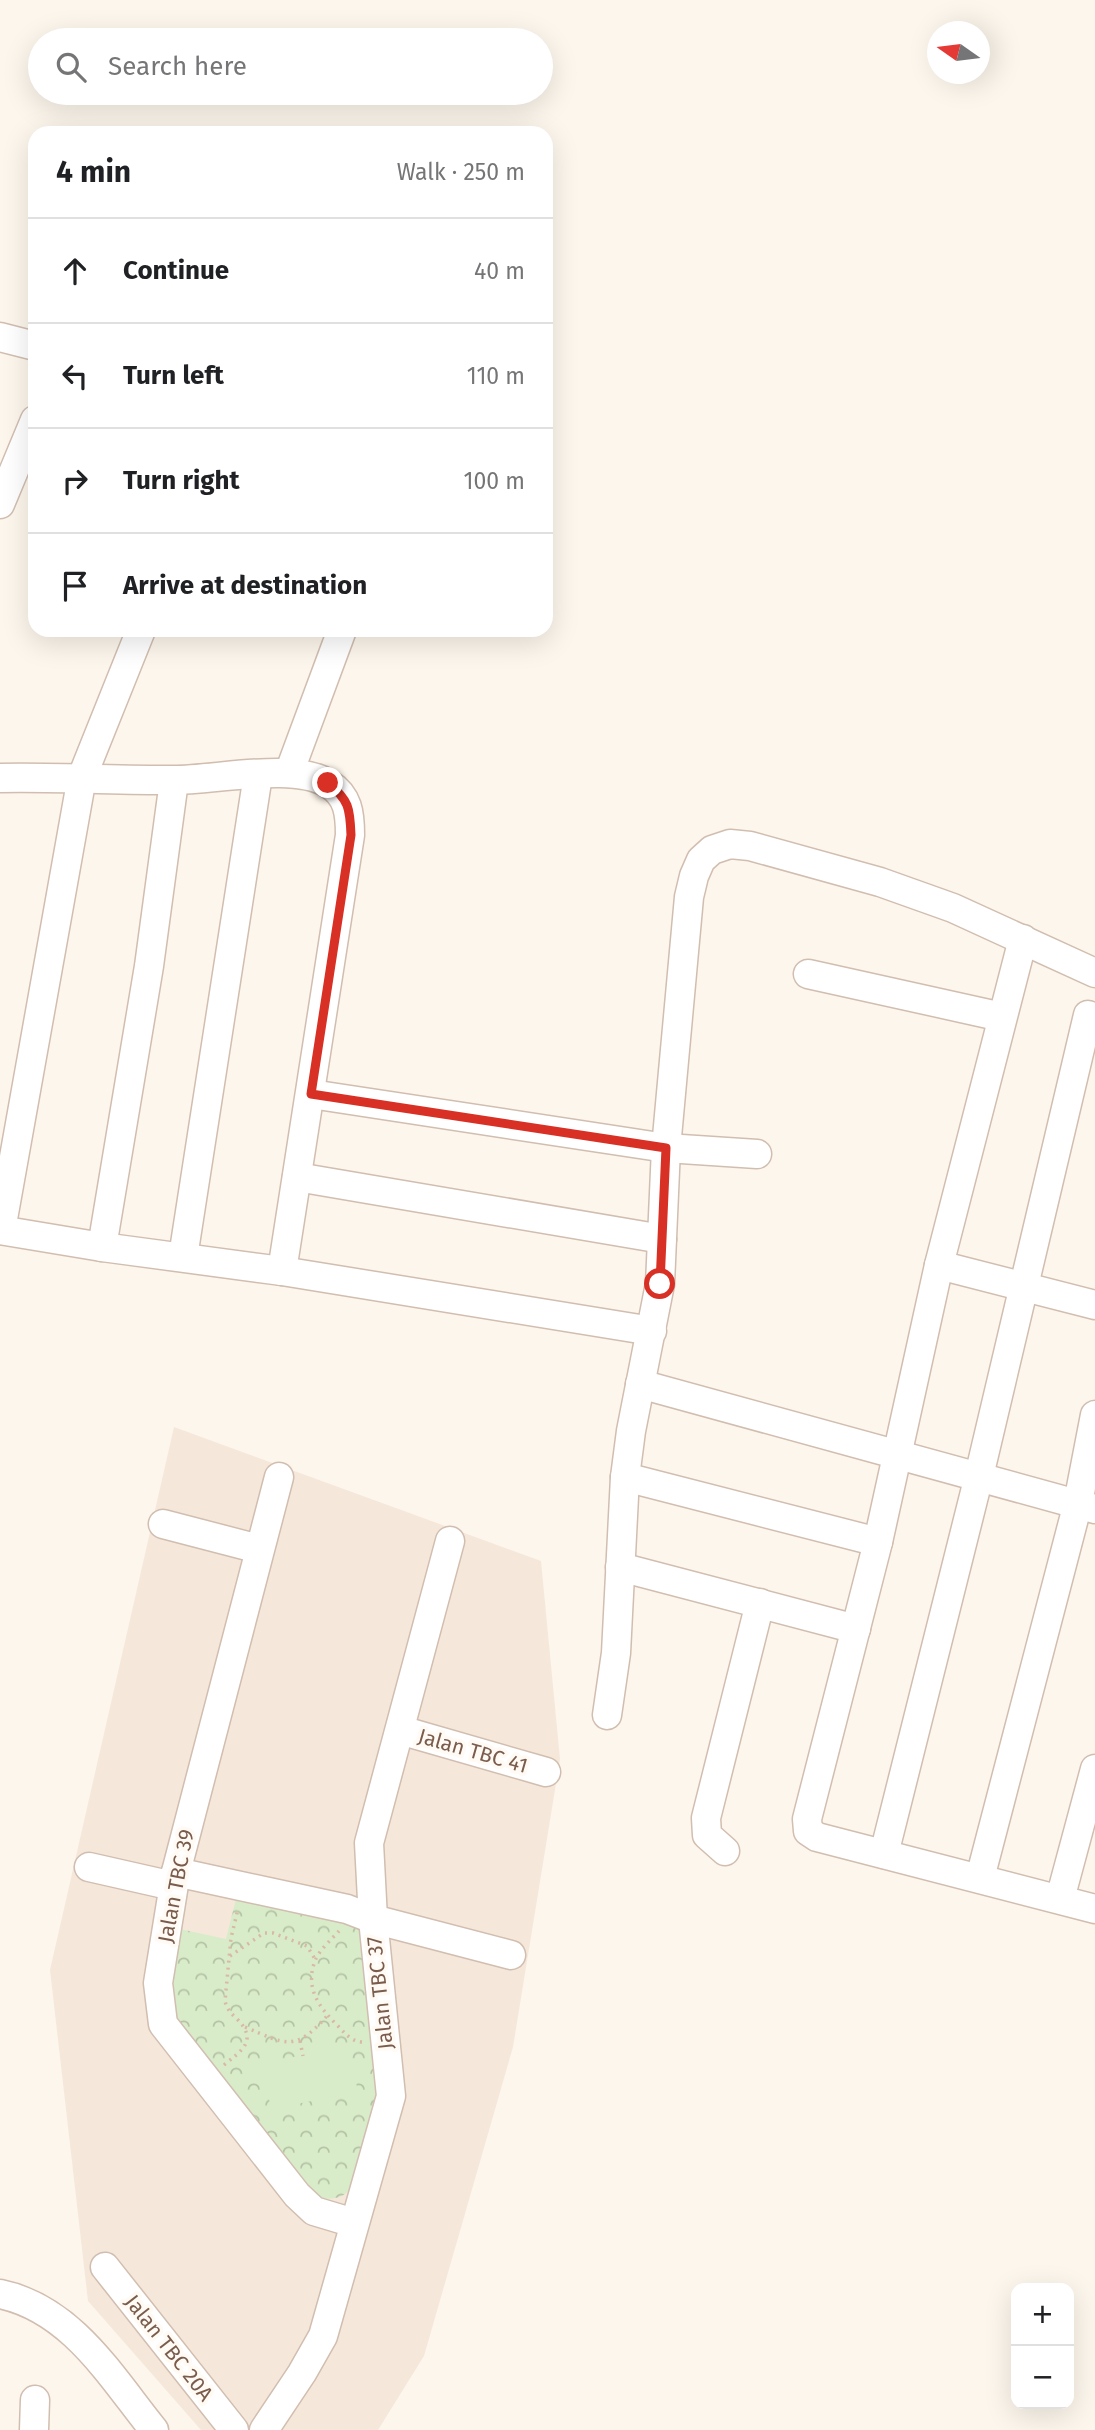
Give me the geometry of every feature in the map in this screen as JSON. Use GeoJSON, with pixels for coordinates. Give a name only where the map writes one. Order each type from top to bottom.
{"type":"FeatureCollection","features":[{"type":"Feature","properties":{"kind":"street"},"geometry":{"type":"LineString","coordinates":[[0,337],[28,344]]}},
{"type":"Feature","properties":{"kind":"street"},"geometry":{"type":"LineString","coordinates":[[0,504],[28,437]]}},
{"type":"Feature","properties":{"kind":"street"},"geometry":{"type":"LineString","coordinates":[[138,637],[82,777],[1,1230],[102,1247],[282,1271],[652,1331]]}},
{"type":"Feature","properties":{"kind":"street"},"geometry":{"type":"LineString","coordinates":[[289,773],[339,637]]}},
{"type":"Feature","properties":{"kind":"street"},"geometry":{"type":"LineString","coordinates":[[0,778],[174,780],[289,773],[309,775],[328,783],[343,795],[350,812],[351,835],[282,1271]]}},
{"type":"Feature","properties":{"kind":"street"},"geometry":{"type":"LineString","coordinates":[[183,1257],[258,775]]}},
{"type":"Feature","properties":{"kind":"street"},"geometry":{"type":"LineString","coordinates":[[102,1247],[149,966],[174,780]]}},
{"type":"Feature","properties":{"kind":"street"},"geometry":{"type":"LineString","coordinates":[[607,1715],[616,1653],[625,1477],[660,1284],[666,1148],[689,897],[701,860],[712,850],[730,844],[750,846],[880,882],[953,908],[1095,973]]}},
{"type":"Feature","properties":{"kind":"street"},"geometry":{"type":"LineString","coordinates":[[1023,939],[939,1265],[878,1542],[807,1819],[808,1831],[817,1838],[1095,1909]]}},
{"type":"Feature","properties":{"kind":"street"},"geometry":{"type":"LineString","coordinates":[[808,974],[1002,1017]]}},
{"type":"Feature","properties":{"kind":"street"},"geometry":{"type":"LineString","coordinates":[[884,1854],[979,1476],[1088,1015]]}},
{"type":"Feature","properties":{"kind":"street"},"geometry":{"type":"LineString","coordinates":[[311,1094],[666,1148],[757,1154]]}},
{"type":"Feature","properties":{"kind":"street"},"geometry":{"type":"LineString","coordinates":[[297,1177],[662,1239]]}},
{"type":"Feature","properties":{"kind":"street"},"geometry":{"type":"LineString","coordinates":[[939,1265],[1095,1305]]}},
{"type":"Feature","properties":{"kind":"street"},"geometry":{"type":"LineString","coordinates":[[640,1384],[1087,1506]]}},
{"type":"Feature","properties":{"kind":"street"},"geometry":{"type":"LineString","coordinates":[[980,1878],[1087,1506],[1095,1416]]}},
{"type":"Feature","properties":{"kind":"street","name":"Jalan TBC 39"},"geometry":{"type":"LineString","coordinates":[[279,1477],[174,1879],[158,1983],[163,2024],[297,2195],[313,2211],[354,2223]]}},
{"type":"Feature","properties":{"kind":"street"},"geometry":{"type":"LineString","coordinates":[[625,1477],[878,1542]]}},
{"type":"Feature","properties":{"kind":"street"},"geometry":{"type":"LineString","coordinates":[[163,1524],[259,1549]]}},
{"type":"Feature","properties":{"kind":"street","name":"Jalan TBC 37"},"geometry":{"type":"LineString","coordinates":[[264,2430],[323,2336],[391,2096],[373,1919],[369,1843],[450,1541]]}},
{"type":"Feature","properties":{"kind":"street"},"geometry":{"type":"LineString","coordinates":[[620,1567],[856,1629]]}},
{"type":"Feature","properties":{"kind":"street"},"geometry":{"type":"LineString","coordinates":[[725,1851],[707,1835],[706,1818],[760,1603]]}},
{"type":"Feature","properties":{"kind":"street","name":"Jalan TBC 41"},"geometry":{"type":"LineString","coordinates":[[400,1730],[546,1772]]}},
{"type":"Feature","properties":{"kind":"street"},"geometry":{"type":"LineString","coordinates":[[1060,1899],[1095,1769]]}},
{"type":"Feature","properties":{"kind":"street"},"geometry":{"type":"LineString","coordinates":[[89,1867],[243,1887],[347,1909],[373,1919],[511,1955]]}},
{"type":"Feature","properties":{"kind":"street","name":"Jalan TBC 20A"},"geometry":{"type":"LineString","coordinates":[[105,2267],[234,2430]]}},
{"type":"Feature","properties":{"kind":"street"},"geometry":{"type":"LineString","coordinates":[[0,2294],[34,2305],[74,2333],[99,2360],[154,2430]]}},
{"type":"Feature","properties":{"kind":"street"},"geometry":{"type":"LineString","coordinates":[[34,2430],[35,2400]]}},
{"type":"Feature","properties":{"kind":"path"},"geometry":{"type":"LineString","coordinates":[[205,2080],[243,2050],[247,2039],[244,2027],[226,2006],[231,1938],[243,1887]]}},
{"type":"Feature","properties":{"kind":"path"},"geometry":{"type":"LineString","coordinates":[[347,1909],[341,1929],[315,1959],[313,1989],[317,2003],[353,2040],[385,2039]]}},
{"type":"Feature","properties":{"kind":"path"},"geometry":{"type":"LineString","coordinates":[[230,1956],[264,1933],[273,1933],[307,1947],[315,1959]]}},
{"type":"Feature","properties":{"kind":"path"},"geometry":{"type":"LineString","coordinates":[[244,2027],[286,2042],[300,2041],[328,2015]]}},
{"type":"Feature","properties":{"kind":"path"},"geometry":{"type":"LineString","coordinates":[[300,2041],[303,2056]]}},
{"type":"Feature","properties":{"kind":"shaded area"},"geometry":{"type":"Polygon","coordinates":[[[174,1427],[541,1561],[560,1759],[513,2047],[424,2356],[378,2430],[201,2430],[88,2301],[50,1970],[174,1427]]]}},
{"type":"Feature","properties":{"kind":"green space"},"geometry":{"type":"Polygon","coordinates":[[[237,1895],[359,1921],[377,2093],[351,2188],[339,2197],[316,2197],[177,2018],[170,1975],[180,1929],[226,1939],[237,1895]]]}},
{"type":"Feature","properties":{"kind":"green space"},"geometry":{"type":"Polygon","coordinates":[[[349,2046],[358,2092],[271,2109],[262,2063],[349,2046]]]}},
{"type":"Feature","properties":{"kind":"route"},"geometry":{"type":"LineString","coordinates":[[328,783],[343,795],[350,812],[351,835],[311,1094],[666,1148],[660,1284]]}}]}
